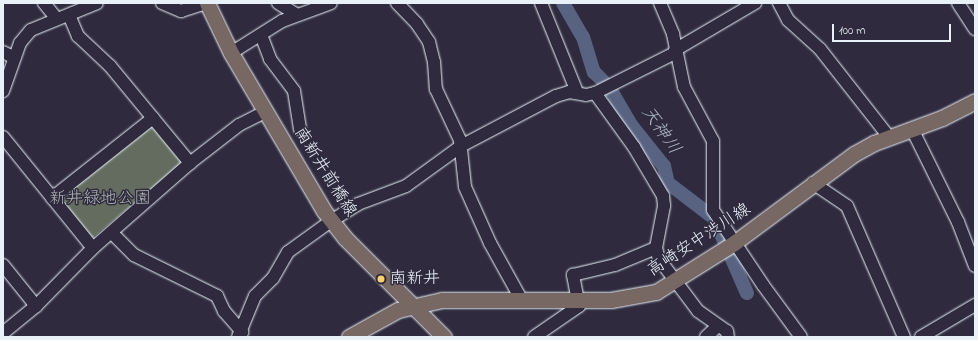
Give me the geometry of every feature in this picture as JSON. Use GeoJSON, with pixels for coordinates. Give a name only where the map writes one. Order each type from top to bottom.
{"type":"FeatureCollection","features":[{"type":"Feature","properties":{"kind":"main road","name":"南新井前橋線"},"geometry":{"type":"LineString","coordinates":[[206,3],[231,53],[331,221],[444,337]]}},
{"type":"Feature","properties":{"kind":"main road","name":"高崎安中渋川線"},"geometry":{"type":"LineString","coordinates":[[349,337],[398,310],[414,305],[442,300],[633,298],[656,292],[675,282],[729,246],[854,154],[889,137],[942,118],[975,101]]}},
{"type":"Feature","properties":{"kind":"street"},"geometry":{"type":"LineString","coordinates":[[44,3],[56,18]]}},
{"type":"Feature","properties":{"kind":"street"},"geometry":{"type":"LineString","coordinates":[[3,90],[20,43],[31,30],[56,18],[69,15],[97,3]]}},
{"type":"Feature","properties":{"kind":"street"},"geometry":{"type":"LineString","coordinates":[[162,3],[181,11],[206,3]]}},
{"type":"Feature","properties":{"kind":"street"},"geometry":{"type":"LineString","coordinates":[[278,3],[297,14]]}},
{"type":"Feature","properties":{"kind":"street"},"geometry":{"type":"LineString","coordinates":[[231,53],[282,20],[331,3]]}},
{"type":"Feature","properties":{"kind":"street"},"geometry":{"type":"LineString","coordinates":[[397,3],[417,24],[429,42],[434,62],[436,89],[461,146],[463,176],[469,198],[521,299]]}},
{"type":"Feature","properties":{"kind":"street"},"geometry":{"type":"LineString","coordinates":[[541,3],[577,92]]}},
{"type":"Feature","properties":{"kind":"street"},"geometry":{"type":"LineString","coordinates":[[660,3],[673,34],[675,51],[684,87],[713,141],[713,210],[729,246],[801,337]]}},
{"type":"Feature","properties":{"kind":"street"},"geometry":{"type":"LineString","coordinates":[[240,335],[256,296],[273,278],[288,252],[331,221],[358,204],[406,186],[461,146],[556,96],[577,92],[586,95],[595,93],[675,51],[755,3]]}},
{"type":"Feature","properties":{"kind":"street"},"geometry":{"type":"LineString","coordinates":[[779,3],[788,20],[820,49],[889,137]]}},
{"type":"Feature","properties":{"kind":"street"},"geometry":{"type":"LineString","coordinates":[[958,3],[975,29]]}},
{"type":"Feature","properties":{"kind":"street"},"geometry":{"type":"LineString","coordinates":[[69,15],[78,36],[110,66],[190,163]]}},
{"type":"Feature","properties":{"kind":"street"},"geometry":{"type":"LineString","coordinates":[[261,35],[270,59],[294,91],[300,130]]}},
{"type":"Feature","properties":{"kind":"street"},"geometry":{"type":"LineString","coordinates":[[3,52],[14,58]]}},
{"type":"Feature","properties":{"kind":"street"},"geometry":{"type":"LineString","coordinates":[[595,93],[634,147],[663,196],[664,206],[656,248],[659,259],[698,311],[727,331],[728,337]]}},
{"type":"Feature","properties":{"kind":"street"},"geometry":{"type":"LineString","coordinates":[[3,333],[36,306],[93,248],[112,233],[190,163],[239,125],[265,112]]}},
{"type":"Feature","properties":{"kind":"street"},"geometry":{"type":"LineString","coordinates":[[52,198],[152,118]]}},
{"type":"Feature","properties":{"kind":"street"},"geometry":{"type":"LineString","coordinates":[[912,129],[958,222],[975,266]]}},
{"type":"Feature","properties":{"kind":"street"},"geometry":{"type":"LineString","coordinates":[[3,137],[93,248]]}},
{"type":"Feature","properties":{"kind":"street"},"geometry":{"type":"LineString","coordinates":[[813,183],[847,206],[904,337]]}},
{"type":"Feature","properties":{"kind":"street"},"geometry":{"type":"LineString","coordinates":[[112,233],[134,255],[217,296],[224,311],[240,335]]}},
{"type":"Feature","properties":{"kind":"street"},"geometry":{"type":"LineString","coordinates":[[534,337],[579,306],[579,299],[573,275],[615,265],[656,248]]}},
{"type":"Feature","properties":{"kind":"street"},"geometry":{"type":"LineString","coordinates":[[3,265],[36,306]]}},
{"type":"Feature","properties":{"kind":"street"},"geometry":{"type":"LineString","coordinates":[[921,337],[975,305]]}},
{"type":"Feature","properties":{"kind":"street"},"geometry":{"type":"LineString","coordinates":[[706,337],[718,326]]}},
{"type":"Feature","properties":{"kind":"green space","name":"新井緑地公園"},"geometry":{"type":"Polygon","coordinates":[[[151,121],[184,161],[91,239],[58,199],[151,121]]]}},
{"type":"Feature","properties":{"kind":"waterway","name":"天神川"},"geometry":{"type":"LineString","coordinates":[[563,3],[583,37],[594,72],[609,87],[631,125],[664,166],[668,183],[714,218],[747,293]]}},
{"type":"Feature","properties":{"kind":"place","name":"南新井"},"geometry":{"type":"Point","coordinates":[381,279]}}]}
